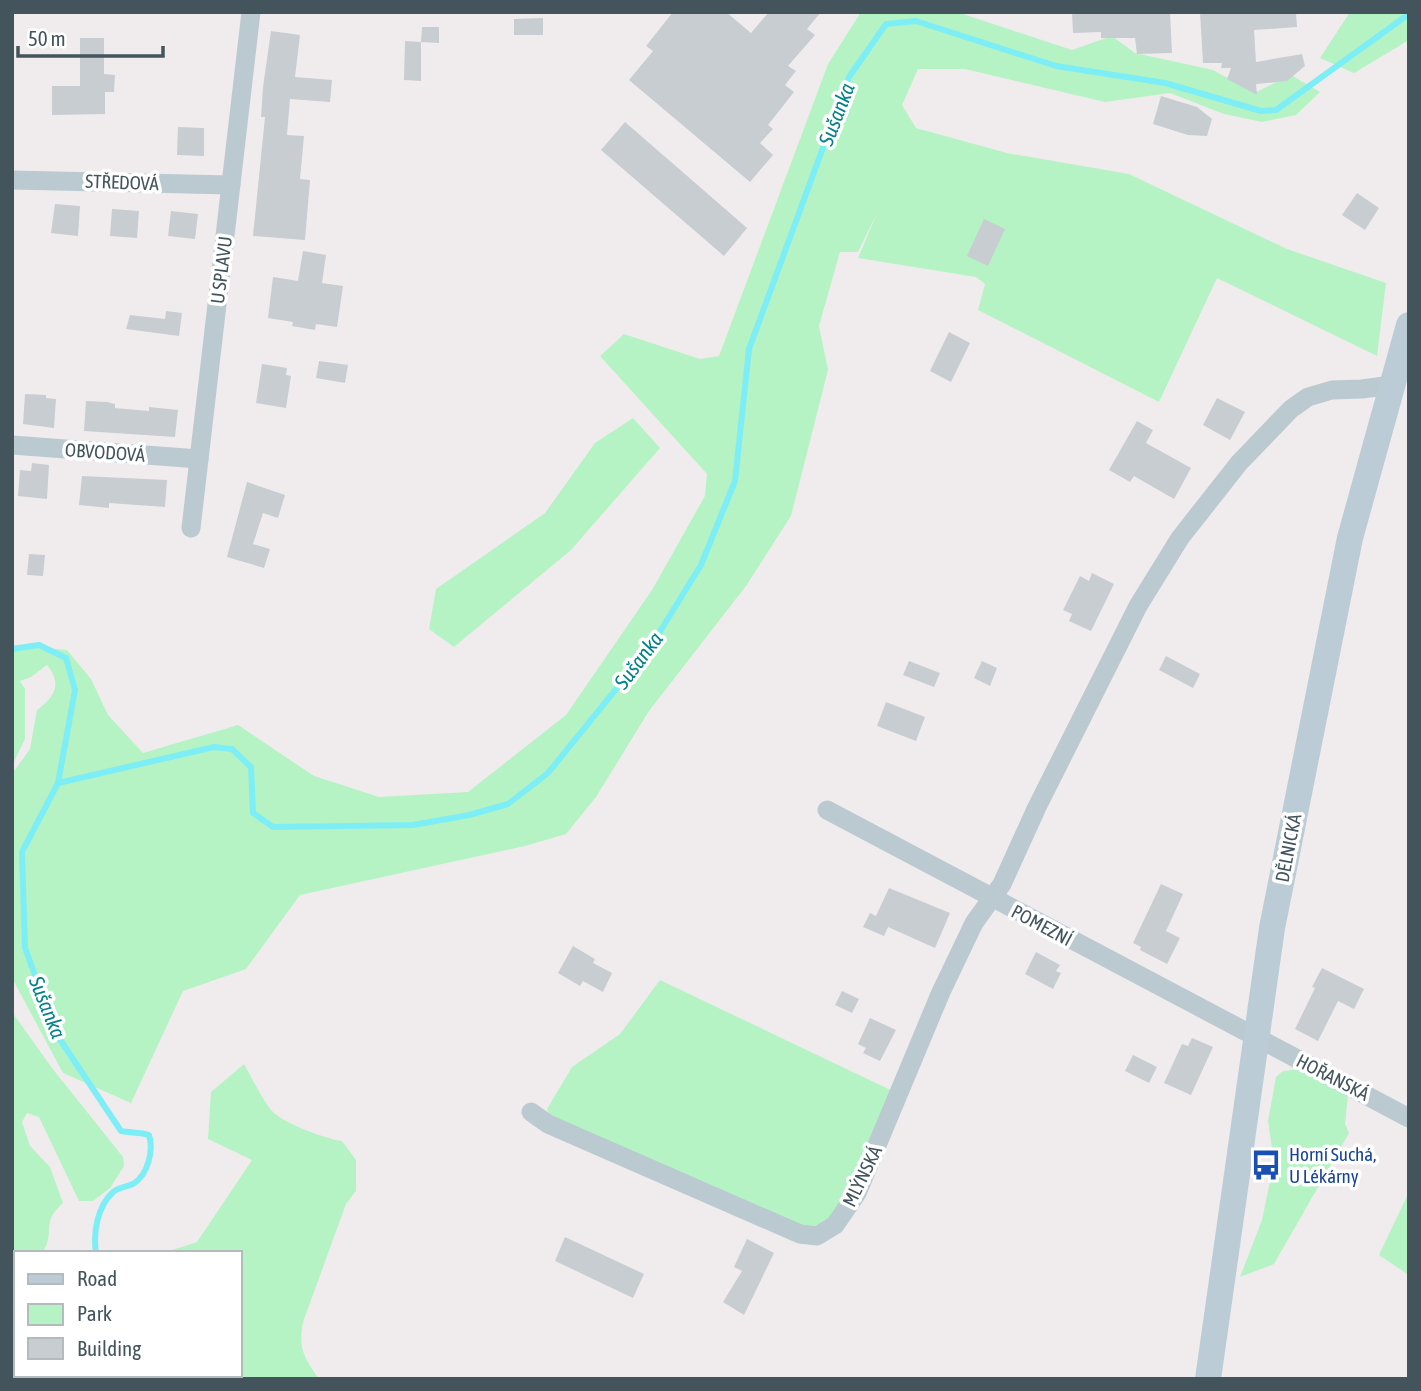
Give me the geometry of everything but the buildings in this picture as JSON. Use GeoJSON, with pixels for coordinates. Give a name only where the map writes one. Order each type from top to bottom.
{"type":"FeatureCollection","features":[{"type":"Feature","properties":{"kind":"main road","name":"DĚLNICKÁ"},"geometry":{"type":"LineString","coordinates":[[1208,1379],[1272,928],[1350,538],[1409,325]]}},
{"type":"Feature","properties":{"kind":"street","name":"U SPLAVU"},"geometry":{"type":"LineString","coordinates":[[191,528],[251,12]]}},
{"type":"Feature","properties":{"kind":"street","name":"STŘEDOVÁ"},"geometry":{"type":"LineString","coordinates":[[12,180],[232,186]]}},
{"type":"Feature","properties":{"kind":"street","name":"MLÝNSKÁ"},"geometry":{"type":"LineString","coordinates":[[531,1112],[548,1124],[703,1190],[783,1228],[817,1236],[835,1225],[857,1193],[941,992],[974,923],[1002,884],[1037,807],[1138,607],[1180,538],[1239,463],[1292,409],[1308,397],[1332,390],[1392,385]]}},
{"type":"Feature","properties":{"kind":"street","name":"OBVODOVÁ"},"geometry":{"type":"LineString","coordinates":[[12,446],[199,458]]}},
{"type":"Feature","properties":{"kind":"street","name":"POMEZNÍ"},"geometry":{"type":"LineString","coordinates":[[827,810],[1257,1038]]}},
{"type":"Feature","properties":{"kind":"street","name":"HOŘANSKÁ"},"geometry":{"type":"LineString","coordinates":[[1257,1038],[1409,1118]]}},
{"type":"Feature","properties":{"kind":"green space"},"geometry":{"type":"Polygon","coordinates":[[[861,12],[957,12],[1072,50],[1112,36],[1135,53],[1213,70],[1254,93],[1291,75],[1320,92],[1296,115],[1262,122],[1224,114],[1170,93],[1105,102],[965,69],[918,69],[902,105],[916,128],[1007,153],[1129,174],[1287,249],[1386,283],[1377,356],[1217,278],[1159,402],[978,310],[985,284],[976,277],[858,258],[877,213],[858,252],[840,252],[819,326],[828,370],[791,516],[746,586],[649,711],[596,797],[566,834],[525,846],[300,895],[246,969],[183,991],[131,1103],[63,1073],[12,978],[12,774],[30,749],[37,710],[52,695],[55,679],[47,665],[31,677],[20,681],[25,689],[25,739],[12,766],[12,645],[67,650],[91,679],[108,715],[143,753],[238,725],[314,776],[379,797],[468,792],[566,715],[652,590],[705,496],[707,474],[600,356],[624,334],[700,359],[719,356],[828,64],[861,12]]]}},
{"type":"Feature","properties":{"kind":"green space"},"geometry":{"type":"Polygon","coordinates":[[[1350,12],[1409,12],[1409,40],[1354,73],[1320,58],[1350,12]]]}},
{"type":"Feature","properties":{"kind":"green space"},"geometry":{"type":"Polygon","coordinates":[[[633,418],[660,448],[571,550],[454,647],[429,629],[436,589],[545,513],[595,443],[633,418]]]}},
{"type":"Feature","properties":{"kind":"green space"},"geometry":{"type":"Polygon","coordinates":[[[660,980],[899,1094],[857,1193],[817,1236],[555,1127],[547,1109],[572,1067],[620,1034],[660,980]]]}},
{"type":"Feature","properties":{"kind":"green space"},"geometry":{"type":"Polygon","coordinates":[[[12,1012],[52,1068],[123,1157],[124,1166],[110,1188],[93,1201],[79,1201],[39,1117],[27,1113],[22,1122],[30,1146],[50,1167],[63,1203],[52,1217],[43,1251],[14,1251],[12,1296],[12,1012]]]}},
{"type":"Feature","properties":{"kind":"green space"},"geometry":{"type":"Polygon","coordinates":[[[244,1064],[274,1113],[306,1130],[342,1141],[356,1160],[356,1191],[346,1204],[303,1322],[302,1346],[309,1365],[319,1379],[12,1379],[14,1296],[14,1377],[242,1377],[242,1251],[169,1251],[197,1242],[252,1160],[208,1139],[211,1092],[244,1064]]]}},
{"type":"Feature","properties":{"kind":"green space"},"geometry":{"type":"Polygon","coordinates":[[[1301,1069],[1348,1096],[1345,1124],[1349,1133],[1274,1264],[1240,1277],[1262,1220],[1274,1162],[1268,1121],[1276,1077],[1283,1071],[1301,1069]]]}},
{"type":"Feature","properties":{"kind":"green space"},"geometry":{"type":"Polygon","coordinates":[[[1409,1192],[1409,1275],[1379,1255],[1409,1192]]]}},
{"type":"Feature","properties":{"kind":"waterway","name":"Sušanka"},"geometry":{"type":"LineString","coordinates":[[96,1251],[96,1229],[103,1205],[113,1192],[133,1184],[143,1175],[150,1155],[150,1141],[149,1135],[121,1131],[57,1035],[25,948],[22,852],[58,783],[214,747],[232,749],[251,767],[253,813],[273,827],[413,825],[469,815],[508,804],[548,773],[651,646],[701,565],[735,481],[749,349],[849,77],[886,24],[916,21],[1056,66],[1165,83],[1261,111],[1276,110],[1409,14]]}},
{"type":"Feature","properties":{"kind":"waterway"},"geometry":{"type":"LineString","coordinates":[[12,649],[39,645],[66,658],[75,690],[58,783]]}},
{"type":"Feature","properties":{"kind":"place","name":"Horní Suchá, U Lékárny"},"geometry":{"type":"Point","coordinates":[1266,1165]}}]}
